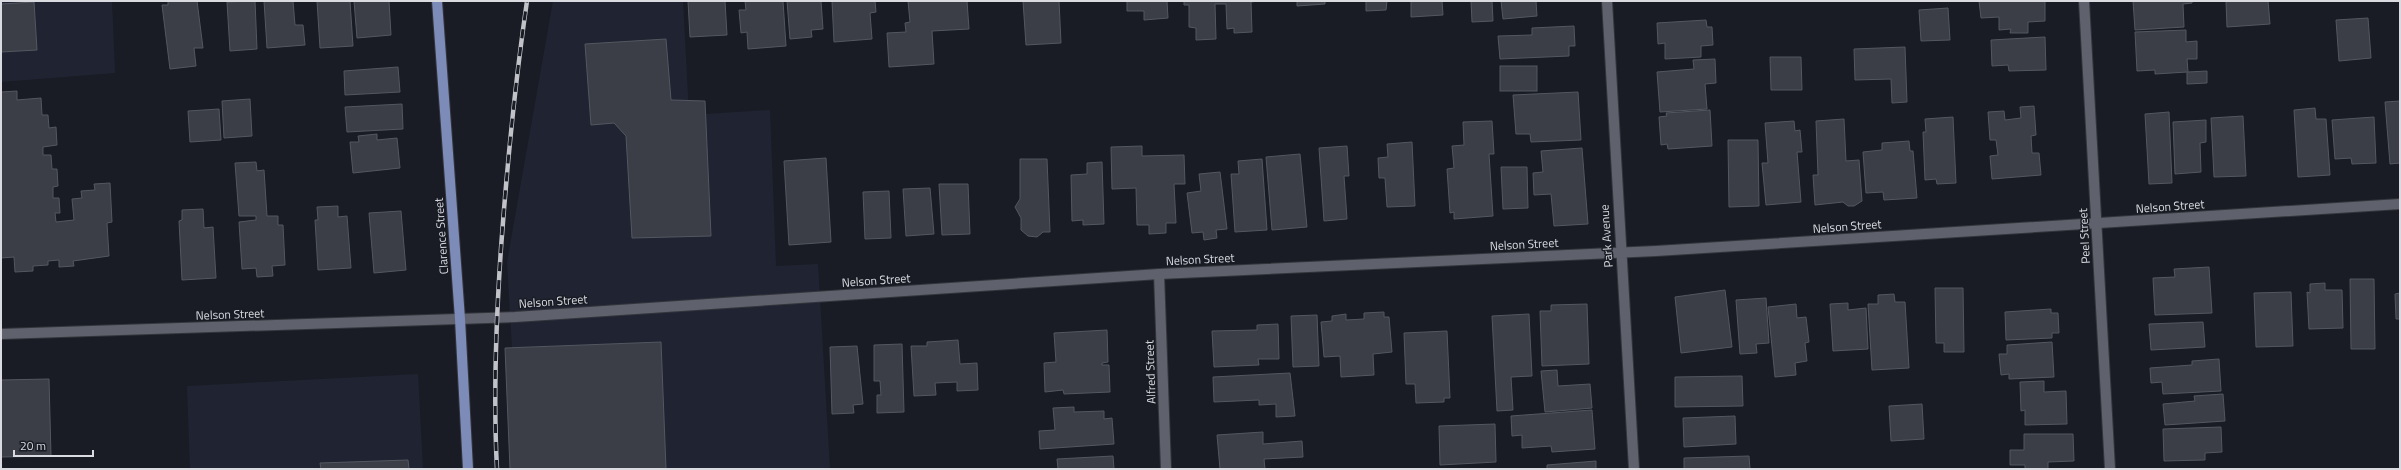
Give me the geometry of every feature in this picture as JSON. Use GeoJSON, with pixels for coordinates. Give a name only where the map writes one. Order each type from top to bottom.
{"type":"FeatureCollection","features":[{"type":"Feature","properties":{"kind":"main road","name":"Clarence Street"},"geometry":{"type":"LineString","coordinates":[[437,1],[460,319],[468,469]]}},
{"type":"Feature","properties":{"kind":"street","name":"Park Avenue"},"geometry":{"type":"LineString","coordinates":[[1607,1],[1634,469]]}},
{"type":"Feature","properties":{"kind":"street","name":"Peel Street"},"geometry":{"type":"LineString","coordinates":[[2084,1],[2110,469]]}},
{"type":"Feature","properties":{"kind":"street","name":"Nelson Street"},"geometry":{"type":"LineString","coordinates":[[1,334],[460,319],[1159,274],[1621,253],[2400,204]]}},
{"type":"Feature","properties":{"kind":"street","name":"Alfred Street"},"geometry":{"type":"LineString","coordinates":[[1159,274],[1166,469]]}},
{"type":"Feature","properties":{"kind":"shaded area"},"geometry":{"type":"Polygon","coordinates":[[[1,1],[112,1],[115,73],[1,82],[1,1]]]}},
{"type":"Feature","properties":{"kind":"shaded area"},"geometry":{"type":"Polygon","coordinates":[[[553,1],[683,1],[689,115],[770,110],[776,266],[818,264],[830,469],[519,469],[507,262],[553,1]]]}},
{"type":"Feature","properties":{"kind":"shaded area"},"geometry":{"type":"Polygon","coordinates":[[[418,374],[423,469],[190,469],[187,386],[418,374]]]}},
{"type":"Feature","properties":{"kind":"building"},"geometry":{"type":"Polygon","coordinates":[[[168,1],[197,1],[203,48],[194,48],[196,66],[170,69],[162,5],[168,5],[168,1]]]}},
{"type":"Feature","properties":{"kind":"building"},"geometry":{"type":"Polygon","coordinates":[[[255,1],[257,49],[230,51],[227,2],[255,1]]]}},
{"type":"Feature","properties":{"kind":"building"},"geometry":{"type":"Polygon","coordinates":[[[264,1],[293,1],[295,25],[303,25],[305,45],[267,48],[264,1]]]}},
{"type":"Feature","properties":{"kind":"building"},"geometry":{"type":"Polygon","coordinates":[[[317,1],[350,1],[353,46],[320,48],[317,1]]]}},
{"type":"Feature","properties":{"kind":"building"},"geometry":{"type":"Polygon","coordinates":[[[354,1],[389,1],[391,35],[357,38],[354,1]]]}},
{"type":"Feature","properties":{"kind":"building"},"geometry":{"type":"Polygon","coordinates":[[[688,1],[725,1],[727,35],[690,37],[688,1]]]}},
{"type":"Feature","properties":{"kind":"building"},"geometry":{"type":"Polygon","coordinates":[[[745,1],[783,1],[786,46],[748,49],[747,32],[741,33],[739,10],[746,10],[745,1]]]}},
{"type":"Feature","properties":{"kind":"building"},"geometry":{"type":"Polygon","coordinates":[[[787,1],[821,1],[823,29],[811,30],[812,37],[790,39],[787,1]]]}},
{"type":"Feature","properties":{"kind":"building"},"geometry":{"type":"Polygon","coordinates":[[[832,1],[875,1],[876,12],[870,13],[872,39],[834,42],[832,1]]]}},
{"type":"Feature","properties":{"kind":"building"},"geometry":{"type":"Polygon","coordinates":[[[908,1],[967,1],[969,29],[932,31],[934,64],[889,67],[887,33],[906,32],[905,23],[910,22],[908,1]]]}},
{"type":"Feature","properties":{"kind":"building"},"geometry":{"type":"Polygon","coordinates":[[[1023,1],[1059,1],[1061,43],[1026,45],[1023,1]]]}},
{"type":"Feature","properties":{"kind":"building"},"geometry":{"type":"Polygon","coordinates":[[[1127,1],[1167,1],[1168,18],[1144,20],[1144,11],[1127,11],[1127,1]]]}},
{"type":"Feature","properties":{"kind":"building"},"geometry":{"type":"Polygon","coordinates":[[[1184,1],[1258,1],[1251,2],[1252,32],[1234,33],[1234,28],[1227,29],[1226,4],[1215,4],[1216,39],[1196,40],[1196,28],[1189,27],[1189,5],[1184,5],[1184,1]]]}},
{"type":"Feature","properties":{"kind":"building"},"geometry":{"type":"Polygon","coordinates":[[[1297,1],[1325,1],[1325,4],[1297,6],[1297,1]]]}},
{"type":"Feature","properties":{"kind":"building"},"geometry":{"type":"Polygon","coordinates":[[[1366,1],[1387,1],[1386,10],[1366,11],[1366,1]]]}},
{"type":"Feature","properties":{"kind":"building"},"geometry":{"type":"Polygon","coordinates":[[[1411,1],[1442,1],[1443,15],[1411,17],[1411,1]]]}},
{"type":"Feature","properties":{"kind":"building"},"geometry":{"type":"Polygon","coordinates":[[[1471,1],[1492,1],[1493,21],[1472,22],[1471,1]]]}},
{"type":"Feature","properties":{"kind":"building"},"geometry":{"type":"Polygon","coordinates":[[[1501,1],[1536,1],[1537,16],[1503,19],[1501,1]]]}},
{"type":"Feature","properties":{"kind":"building"},"geometry":{"type":"Polygon","coordinates":[[[1979,1],[2045,1],[2045,21],[2028,22],[2028,33],[2010,33],[2011,29],[1999,30],[1999,17],[1981,18],[1979,1]]]}},
{"type":"Feature","properties":{"kind":"building"},"geometry":{"type":"Polygon","coordinates":[[[2133,1],[2192,1],[2192,3],[2183,4],[2184,27],[2135,30],[2133,1]]]}},
{"type":"Feature","properties":{"kind":"building"},"geometry":{"type":"Polygon","coordinates":[[[2226,1],[2268,1],[2270,24],[2227,27],[2226,1]]]}},
{"type":"Feature","properties":{"kind":"building"},"geometry":{"type":"Polygon","coordinates":[[[34,2],[37,50],[1,52],[1,4],[34,2]]]}},
{"type":"Feature","properties":{"kind":"building"},"geometry":{"type":"Polygon","coordinates":[[[1948,8],[1950,40],[1921,41],[1919,10],[1948,8]]]}},
{"type":"Feature","properties":{"kind":"building"},"geometry":{"type":"Polygon","coordinates":[[[2368,18],[2371,58],[2339,61],[2336,20],[2368,18]]]}},
{"type":"Feature","properties":{"kind":"building"},"geometry":{"type":"Polygon","coordinates":[[[1706,20],[1707,27],[1712,27],[1713,45],[1701,46],[1701,57],[1665,59],[1665,43],[1658,44],[1657,23],[1706,20]]]}},
{"type":"Feature","properties":{"kind":"building"},"geometry":{"type":"Polygon","coordinates":[[[1574,26],[1575,46],[1569,46],[1569,56],[1500,59],[1498,36],[1532,35],[1532,28],[1574,26]]]}},
{"type":"Feature","properties":{"kind":"building"},"geometry":{"type":"Polygon","coordinates":[[[2186,30],[2186,42],[2197,41],[2197,59],[2187,59],[2188,72],[2207,71],[2207,83],[2187,84],[2187,72],[2155,74],[2155,70],[2137,71],[2135,32],[2186,30]]]}},
{"type":"Feature","properties":{"kind":"building"},"geometry":{"type":"Polygon","coordinates":[[[2045,37],[2046,70],[2009,71],[2008,65],[1992,66],[1991,40],[2045,37]]]}},
{"type":"Feature","properties":{"kind":"building"},"geometry":{"type":"Polygon","coordinates":[[[666,39],[671,100],[705,101],[711,236],[632,238],[626,136],[614,123],[591,125],[585,44],[666,39]]]}},
{"type":"Feature","properties":{"kind":"building"},"geometry":{"type":"Polygon","coordinates":[[[1905,47],[1907,102],[1892,103],[1891,79],[1855,80],[1854,49],[1905,47]]]}},
{"type":"Feature","properties":{"kind":"building"},"geometry":{"type":"Polygon","coordinates":[[[1770,57],[1801,57],[1802,90],[1771,90],[1770,57]]]}},
{"type":"Feature","properties":{"kind":"building"},"geometry":{"type":"Polygon","coordinates":[[[1715,59],[1716,83],[1705,84],[1707,109],[1660,112],[1657,72],[1694,69],[1693,60],[1715,59]]]}},
{"type":"Feature","properties":{"kind":"building"},"geometry":{"type":"Polygon","coordinates":[[[1500,66],[1537,66],[1537,91],[1500,91],[1500,66]]]}},
{"type":"Feature","properties":{"kind":"building"},"geometry":{"type":"Polygon","coordinates":[[[398,67],[400,92],[345,95],[344,71],[398,67]]]}},
{"type":"Feature","properties":{"kind":"building"},"geometry":{"type":"Polygon","coordinates":[[[17,91],[17,100],[41,98],[42,115],[48,115],[49,128],[56,127],[57,145],[43,147],[43,155],[51,155],[52,169],[57,169],[58,186],[53,187],[53,198],[59,198],[60,213],[55,213],[56,222],[74,220],[72,199],[82,198],[81,191],[95,190],[94,184],[110,183],[112,222],[107,223],[109,256],[73,261],[74,266],[59,267],[59,260],[48,261],[48,265],[33,266],[33,271],[15,272],[14,257],[1,258],[1,92],[17,91]]]}},
{"type":"Feature","properties":{"kind":"building"},"geometry":{"type":"Polygon","coordinates":[[[1578,92],[1581,140],[1531,142],[1530,134],[1516,134],[1513,95],[1578,92]]]}},
{"type":"Feature","properties":{"kind":"building"},"geometry":{"type":"Polygon","coordinates":[[[250,99],[252,136],[224,138],[222,101],[250,99]]]}},
{"type":"Feature","properties":{"kind":"building"},"geometry":{"type":"Polygon","coordinates":[[[2400,101],[2400,163],[2390,164],[2385,102],[2400,101]]]}},
{"type":"Feature","properties":{"kind":"building"},"geometry":{"type":"Polygon","coordinates":[[[402,104],[403,129],[347,132],[345,107],[402,104]]]}},
{"type":"Feature","properties":{"kind":"building"},"geometry":{"type":"Polygon","coordinates":[[[2034,106],[2036,135],[2031,136],[2032,153],[2039,153],[2041,175],[1992,179],[1990,156],[1998,155],[1996,140],[1990,140],[1988,112],[2004,111],[2005,120],[2021,118],[2020,107],[2034,106]]]}},
{"type":"Feature","properties":{"kind":"building"},"geometry":{"type":"Polygon","coordinates":[[[2315,108],[2316,119],[2326,119],[2330,175],[2298,177],[2294,110],[2315,108]]]}},
{"type":"Feature","properties":{"kind":"building"},"geometry":{"type":"Polygon","coordinates":[[[219,109],[221,140],[190,142],[188,111],[219,109]]]}},
{"type":"Feature","properties":{"kind":"building"},"geometry":{"type":"Polygon","coordinates":[[[1710,110],[1712,146],[1668,149],[1667,144],[1661,145],[1659,117],[1667,116],[1666,113],[1710,110]]]}},
{"type":"Feature","properties":{"kind":"building"},"geometry":{"type":"Polygon","coordinates":[[[2169,112],[2172,183],[2149,184],[2145,114],[2169,112]]]}},
{"type":"Feature","properties":{"kind":"building"},"geometry":{"type":"Polygon","coordinates":[[[2243,116],[2246,176],[2214,177],[2211,118],[2243,116]]]}},
{"type":"Feature","properties":{"kind":"building"},"geometry":{"type":"Polygon","coordinates":[[[1953,117],[1956,183],[1937,184],[1936,179],[1925,180],[1923,132],[1926,132],[1925,119],[1953,117]]]}},
{"type":"Feature","properties":{"kind":"building"},"geometry":{"type":"Polygon","coordinates":[[[2374,117],[2376,163],[2352,164],[2351,158],[2335,159],[2332,120],[2374,117]]]}},
{"type":"Feature","properties":{"kind":"building"},"geometry":{"type":"Polygon","coordinates":[[[1844,119],[1846,161],[1859,160],[1862,201],[1854,206],[1848,206],[1843,202],[1815,205],[1813,175],[1818,175],[1816,121],[1844,119]]]}},
{"type":"Feature","properties":{"kind":"building"},"geometry":{"type":"Polygon","coordinates":[[[2206,120],[2206,142],[2200,143],[2201,172],[2175,174],[2173,122],[2206,120]]]}},
{"type":"Feature","properties":{"kind":"building"},"geometry":{"type":"Polygon","coordinates":[[[1492,121],[1494,154],[1489,154],[1493,216],[1454,219],[1454,212],[1450,213],[1447,169],[1454,168],[1452,146],[1464,145],[1463,122],[1492,121]]]}},
{"type":"Feature","properties":{"kind":"building"},"geometry":{"type":"Polygon","coordinates":[[[1794,121],[1795,131],[1800,130],[1802,152],[1797,152],[1801,202],[1766,205],[1762,163],[1768,163],[1765,123],[1794,121]]]}},
{"type":"Feature","properties":{"kind":"building"},"geometry":{"type":"Polygon","coordinates":[[[377,134],[377,140],[397,138],[400,168],[353,173],[350,142],[359,142],[358,136],[377,134]]]}},
{"type":"Feature","properties":{"kind":"building"},"geometry":{"type":"Polygon","coordinates":[[[1728,140],[1758,140],[1759,206],[1729,207],[1728,140]]]}},
{"type":"Feature","properties":{"kind":"building"},"geometry":{"type":"Polygon","coordinates":[[[1909,141],[1910,151],[1913,151],[1917,198],[1884,200],[1883,192],[1866,193],[1863,152],[1882,150],[1882,143],[1909,141]]]}},
{"type":"Feature","properties":{"kind":"building"},"geometry":{"type":"Polygon","coordinates":[[[1412,142],[1415,206],[1387,207],[1385,178],[1379,178],[1378,158],[1388,157],[1387,144],[1412,142]]]}},
{"type":"Feature","properties":{"kind":"building"},"geometry":{"type":"Polygon","coordinates":[[[1142,146],[1142,156],[1184,155],[1185,184],[1174,184],[1176,223],[1166,223],[1166,233],[1149,234],[1149,225],[1137,225],[1136,188],[1112,189],[1111,147],[1142,146]]]}},
{"type":"Feature","properties":{"kind":"building"},"geometry":{"type":"Polygon","coordinates":[[[1347,146],[1349,176],[1344,176],[1347,219],[1324,221],[1319,148],[1347,146]]]}},
{"type":"Feature","properties":{"kind":"building"},"geometry":{"type":"Polygon","coordinates":[[[1582,148],[1588,224],[1554,226],[1551,194],[1534,195],[1533,173],[1543,172],[1541,151],[1582,148]]]}},
{"type":"Feature","properties":{"kind":"building"},"geometry":{"type":"Polygon","coordinates":[[[1300,154],[1307,227],[1272,230],[1266,157],[1300,154]]]}},
{"type":"Feature","properties":{"kind":"building"},"geometry":{"type":"Polygon","coordinates":[[[826,158],[831,242],[789,245],[784,161],[826,158]]]}},
{"type":"Feature","properties":{"kind":"building"},"geometry":{"type":"Polygon","coordinates":[[[1020,159],[1047,159],[1050,232],[1043,232],[1037,237],[1028,236],[1021,230],[1021,218],[1015,207],[1020,199],[1020,159]]]}},
{"type":"Feature","properties":{"kind":"building"},"geometry":{"type":"Polygon","coordinates":[[[1262,159],[1267,230],[1235,232],[1231,174],[1239,174],[1238,161],[1262,159]]]}},
{"type":"Feature","properties":{"kind":"building"},"geometry":{"type":"Polygon","coordinates":[[[256,162],[257,171],[264,170],[267,216],[278,216],[278,225],[283,225],[285,265],[272,266],[273,276],[257,277],[256,268],[242,269],[239,222],[256,220],[256,216],[239,216],[235,163],[256,162]]]}},
{"type":"Feature","properties":{"kind":"building"},"geometry":{"type":"Polygon","coordinates":[[[1102,162],[1104,224],[1083,225],[1083,220],[1072,221],[1071,175],[1087,174],[1087,163],[1102,162]]]}},
{"type":"Feature","properties":{"kind":"building"},"geometry":{"type":"Polygon","coordinates":[[[1501,167],[1527,167],[1528,208],[1503,209],[1501,167]]]}},
{"type":"Feature","properties":{"kind":"building"},"geometry":{"type":"Polygon","coordinates":[[[1220,172],[1227,229],[1216,230],[1217,238],[1204,240],[1203,232],[1192,233],[1187,193],[1201,191],[1199,174],[1220,172]]]}},
{"type":"Feature","properties":{"kind":"building"},"geometry":{"type":"Polygon","coordinates":[[[939,184],[968,184],[970,234],[942,235],[939,184]]]}},
{"type":"Feature","properties":{"kind":"building"},"geometry":{"type":"Polygon","coordinates":[[[930,188],[934,234],[906,236],[903,189],[930,188]]]}},
{"type":"Feature","properties":{"kind":"building"},"geometry":{"type":"Polygon","coordinates":[[[889,191],[891,238],[865,239],[863,192],[889,191]]]}},
{"type":"Feature","properties":{"kind":"building"},"geometry":{"type":"Polygon","coordinates":[[[338,206],[338,217],[347,216],[351,268],[318,270],[315,220],[318,220],[317,207],[338,206]]]}},
{"type":"Feature","properties":{"kind":"building"},"geometry":{"type":"Polygon","coordinates":[[[203,209],[204,228],[213,227],[216,278],[182,280],[179,221],[182,220],[182,210],[203,209]]]}},
{"type":"Feature","properties":{"kind":"building"},"geometry":{"type":"Polygon","coordinates":[[[401,211],[406,270],[374,273],[369,213],[401,211]]]}},
{"type":"Feature","properties":{"kind":"building"},"geometry":{"type":"Polygon","coordinates":[[[2209,267],[2212,313],[2155,315],[2153,278],[2175,277],[2174,269],[2209,267]]]}},
{"type":"Feature","properties":{"kind":"building"},"geometry":{"type":"Polygon","coordinates":[[[2350,279],[2374,279],[2375,349],[2351,349],[2350,279]]]}},
{"type":"Feature","properties":{"kind":"building"},"geometry":{"type":"Polygon","coordinates":[[[2325,283],[2325,290],[2342,290],[2343,328],[2309,329],[2307,292],[2310,293],[2310,284],[2325,283]]]}},
{"type":"Feature","properties":{"kind":"building"},"geometry":{"type":"Polygon","coordinates":[[[1935,288],[1963,288],[1964,352],[1944,352],[1944,343],[1936,343],[1935,288]]]}},
{"type":"Feature","properties":{"kind":"building"},"geometry":{"type":"Polygon","coordinates":[[[1725,290],[1732,347],[1681,353],[1675,297],[1725,290]]]}},
{"type":"Feature","properties":{"kind":"building"},"geometry":{"type":"Polygon","coordinates":[[[2291,292],[2293,346],[2256,347],[2254,293],[2291,292]]]}},
{"type":"Feature","properties":{"kind":"building"},"geometry":{"type":"Polygon","coordinates":[[[2400,293],[2400,319],[2396,319],[2395,294],[2400,293]]]}},
{"type":"Feature","properties":{"kind":"building"},"geometry":{"type":"Polygon","coordinates":[[[1894,294],[1895,302],[1905,302],[1909,368],[1872,370],[1868,304],[1878,304],[1878,295],[1894,294]]]}},
{"type":"Feature","properties":{"kind":"building"},"geometry":{"type":"Polygon","coordinates":[[[1766,298],[1769,343],[1756,344],[1757,353],[1740,354],[1736,300],[1766,298]]]}},
{"type":"Feature","properties":{"kind":"building"},"geometry":{"type":"Polygon","coordinates":[[[1848,303],[1848,310],[1866,308],[1868,349],[1833,351],[1830,304],[1848,303]]]}},
{"type":"Feature","properties":{"kind":"building"},"geometry":{"type":"Polygon","coordinates":[[[1587,304],[1589,364],[1542,366],[1540,311],[1551,311],[1551,305],[1587,304]]]}},
{"type":"Feature","properties":{"kind":"building"},"geometry":{"type":"Polygon","coordinates":[[[1796,304],[1797,318],[1806,317],[1809,342],[1805,343],[1807,361],[1795,363],[1796,375],[1775,377],[1768,307],[1796,304]]]}},
{"type":"Feature","properties":{"kind":"building"},"geometry":{"type":"Polygon","coordinates":[[[2051,309],[2051,313],[2058,313],[2059,333],[2052,333],[2052,338],[2006,340],[2005,312],[2051,309]]]}},
{"type":"Feature","properties":{"kind":"building"},"geometry":{"type":"Polygon","coordinates":[[[1384,312],[1384,317],[1389,317],[1392,352],[1373,354],[1374,375],[1341,377],[1340,356],[1324,357],[1321,322],[1332,321],[1332,316],[1346,314],[1346,320],[1364,319],[1364,313],[1384,312]]]}},
{"type":"Feature","properties":{"kind":"building"},"geometry":{"type":"Polygon","coordinates":[[[1529,314],[1532,376],[1511,377],[1513,410],[1497,411],[1492,316],[1529,314]]]}},
{"type":"Feature","properties":{"kind":"building"},"geometry":{"type":"Polygon","coordinates":[[[1317,315],[1319,366],[1293,367],[1291,316],[1317,315]]]}},
{"type":"Feature","properties":{"kind":"building"},"geometry":{"type":"Polygon","coordinates":[[[2203,322],[2205,347],[2151,350],[2149,324],[2203,322]]]}},
{"type":"Feature","properties":{"kind":"building"},"geometry":{"type":"Polygon","coordinates":[[[1278,324],[1279,359],[1258,359],[1259,365],[1214,367],[1212,331],[1257,330],[1257,325],[1278,324]]]}},
{"type":"Feature","properties":{"kind":"building"},"geometry":{"type":"Polygon","coordinates":[[[1107,330],[1108,362],[1102,363],[1102,365],[1109,365],[1110,392],[1064,394],[1063,390],[1045,392],[1044,363],[1056,362],[1054,333],[1107,330]]]}},
{"type":"Feature","properties":{"kind":"building"},"geometry":{"type":"Polygon","coordinates":[[[1447,331],[1450,398],[1444,398],[1444,402],[1416,403],[1415,384],[1406,384],[1404,333],[1447,331]]]}},
{"type":"Feature","properties":{"kind":"building"},"geometry":{"type":"Polygon","coordinates":[[[958,340],[960,364],[977,363],[978,390],[957,391],[957,382],[935,383],[936,395],[914,396],[911,346],[927,346],[927,342],[958,340]]]}},
{"type":"Feature","properties":{"kind":"building"},"geometry":{"type":"Polygon","coordinates":[[[661,342],[666,469],[510,469],[505,348],[661,342]]]}},
{"type":"Feature","properties":{"kind":"building"},"geometry":{"type":"Polygon","coordinates":[[[2052,342],[2054,377],[2009,379],[2009,374],[2001,375],[1999,354],[2007,354],[2007,345],[2052,342]]]}},
{"type":"Feature","properties":{"kind":"building"},"geometry":{"type":"Polygon","coordinates":[[[902,344],[904,412],[877,413],[877,395],[881,395],[880,381],[874,381],[874,345],[902,344]]]}},
{"type":"Feature","properties":{"kind":"building"},"geometry":{"type":"Polygon","coordinates":[[[857,346],[863,404],[853,405],[854,413],[832,414],[830,347],[857,346]]]}},
{"type":"Feature","properties":{"kind":"building"},"geometry":{"type":"Polygon","coordinates":[[[2219,359],[2221,391],[2163,394],[2162,382],[2151,383],[2150,368],[2192,365],[2192,361],[2219,359]]]}},
{"type":"Feature","properties":{"kind":"building"},"geometry":{"type":"Polygon","coordinates":[[[1557,370],[1558,386],[1590,384],[1592,408],[1545,412],[1541,371],[1557,370]]]}},
{"type":"Feature","properties":{"kind":"building"},"geometry":{"type":"Polygon","coordinates":[[[1290,373],[1295,416],[1276,417],[1276,404],[1259,405],[1259,400],[1214,402],[1213,377],[1290,373]]]}},
{"type":"Feature","properties":{"kind":"building"},"geometry":{"type":"Polygon","coordinates":[[[1742,376],[1743,406],[1675,407],[1675,377],[1742,376]]]}},
{"type":"Feature","properties":{"kind":"building"},"geometry":{"type":"Polygon","coordinates":[[[49,379],[51,456],[1,457],[1,380],[49,379]]]}},
{"type":"Feature","properties":{"kind":"building"},"geometry":{"type":"Polygon","coordinates":[[[2044,381],[2044,392],[2066,391],[2067,424],[2025,425],[2025,410],[2021,411],[2020,382],[2044,381]]]}},
{"type":"Feature","properties":{"kind":"building"},"geometry":{"type":"Polygon","coordinates":[[[2223,394],[2225,421],[2165,425],[2163,404],[2195,401],[2194,396],[2223,394]]]}},
{"type":"Feature","properties":{"kind":"building"},"geometry":{"type":"Polygon","coordinates":[[[1922,404],[1924,439],[1891,441],[1889,406],[1922,404]]]}},
{"type":"Feature","properties":{"kind":"building"},"geometry":{"type":"Polygon","coordinates":[[[1074,407],[1074,412],[1104,411],[1104,419],[1112,418],[1114,444],[1040,449],[1039,431],[1055,430],[1053,408],[1074,407]]]}},
{"type":"Feature","properties":{"kind":"building"},"geometry":{"type":"Polygon","coordinates":[[[1592,410],[1595,449],[1552,452],[1551,446],[1522,448],[1522,435],[1512,436],[1511,416],[1592,410]]]}},
{"type":"Feature","properties":{"kind":"building"},"geometry":{"type":"Polygon","coordinates":[[[1735,416],[1736,444],[1684,447],[1683,418],[1735,416]]]}},
{"type":"Feature","properties":{"kind":"building"},"geometry":{"type":"Polygon","coordinates":[[[1495,424],[1496,462],[1440,465],[1439,426],[1495,424]]]}},
{"type":"Feature","properties":{"kind":"building"},"geometry":{"type":"Polygon","coordinates":[[[2221,427],[2222,452],[2205,453],[2205,460],[2164,461],[2163,429],[2221,427]]]}},
{"type":"Feature","properties":{"kind":"building"},"geometry":{"type":"Polygon","coordinates":[[[1263,432],[1263,444],[1302,441],[1303,457],[1264,459],[1265,469],[1220,469],[1217,435],[1263,432]]]}},
{"type":"Feature","properties":{"kind":"building"},"geometry":{"type":"Polygon","coordinates":[[[2024,434],[2073,434],[2074,461],[2048,462],[2048,469],[2025,469],[2025,465],[2010,465],[2010,450],[2024,450],[2024,434]]]}},
{"type":"Feature","properties":{"kind":"building"},"geometry":{"type":"Polygon","coordinates":[[[1113,456],[1114,469],[1058,469],[1057,459],[1113,456]]]}},
{"type":"Feature","properties":{"kind":"building"},"geometry":{"type":"Polygon","coordinates":[[[1749,456],[1750,469],[1684,469],[1684,458],[1749,456]]]}},
{"type":"Feature","properties":{"kind":"building"},"geometry":{"type":"Polygon","coordinates":[[[408,460],[409,469],[321,469],[320,463],[408,460]]]}},
{"type":"Feature","properties":{"kind":"building"},"geometry":{"type":"Polygon","coordinates":[[[1596,461],[1596,469],[1547,469],[1547,465],[1596,461]]]}},
{"type":"Feature","properties":{"kind":"railway"},"geometry":{"type":"LineString","coordinates":[[497,469],[495,414],[496,358],[501,248],[512,124],[527,1]]}}]}
